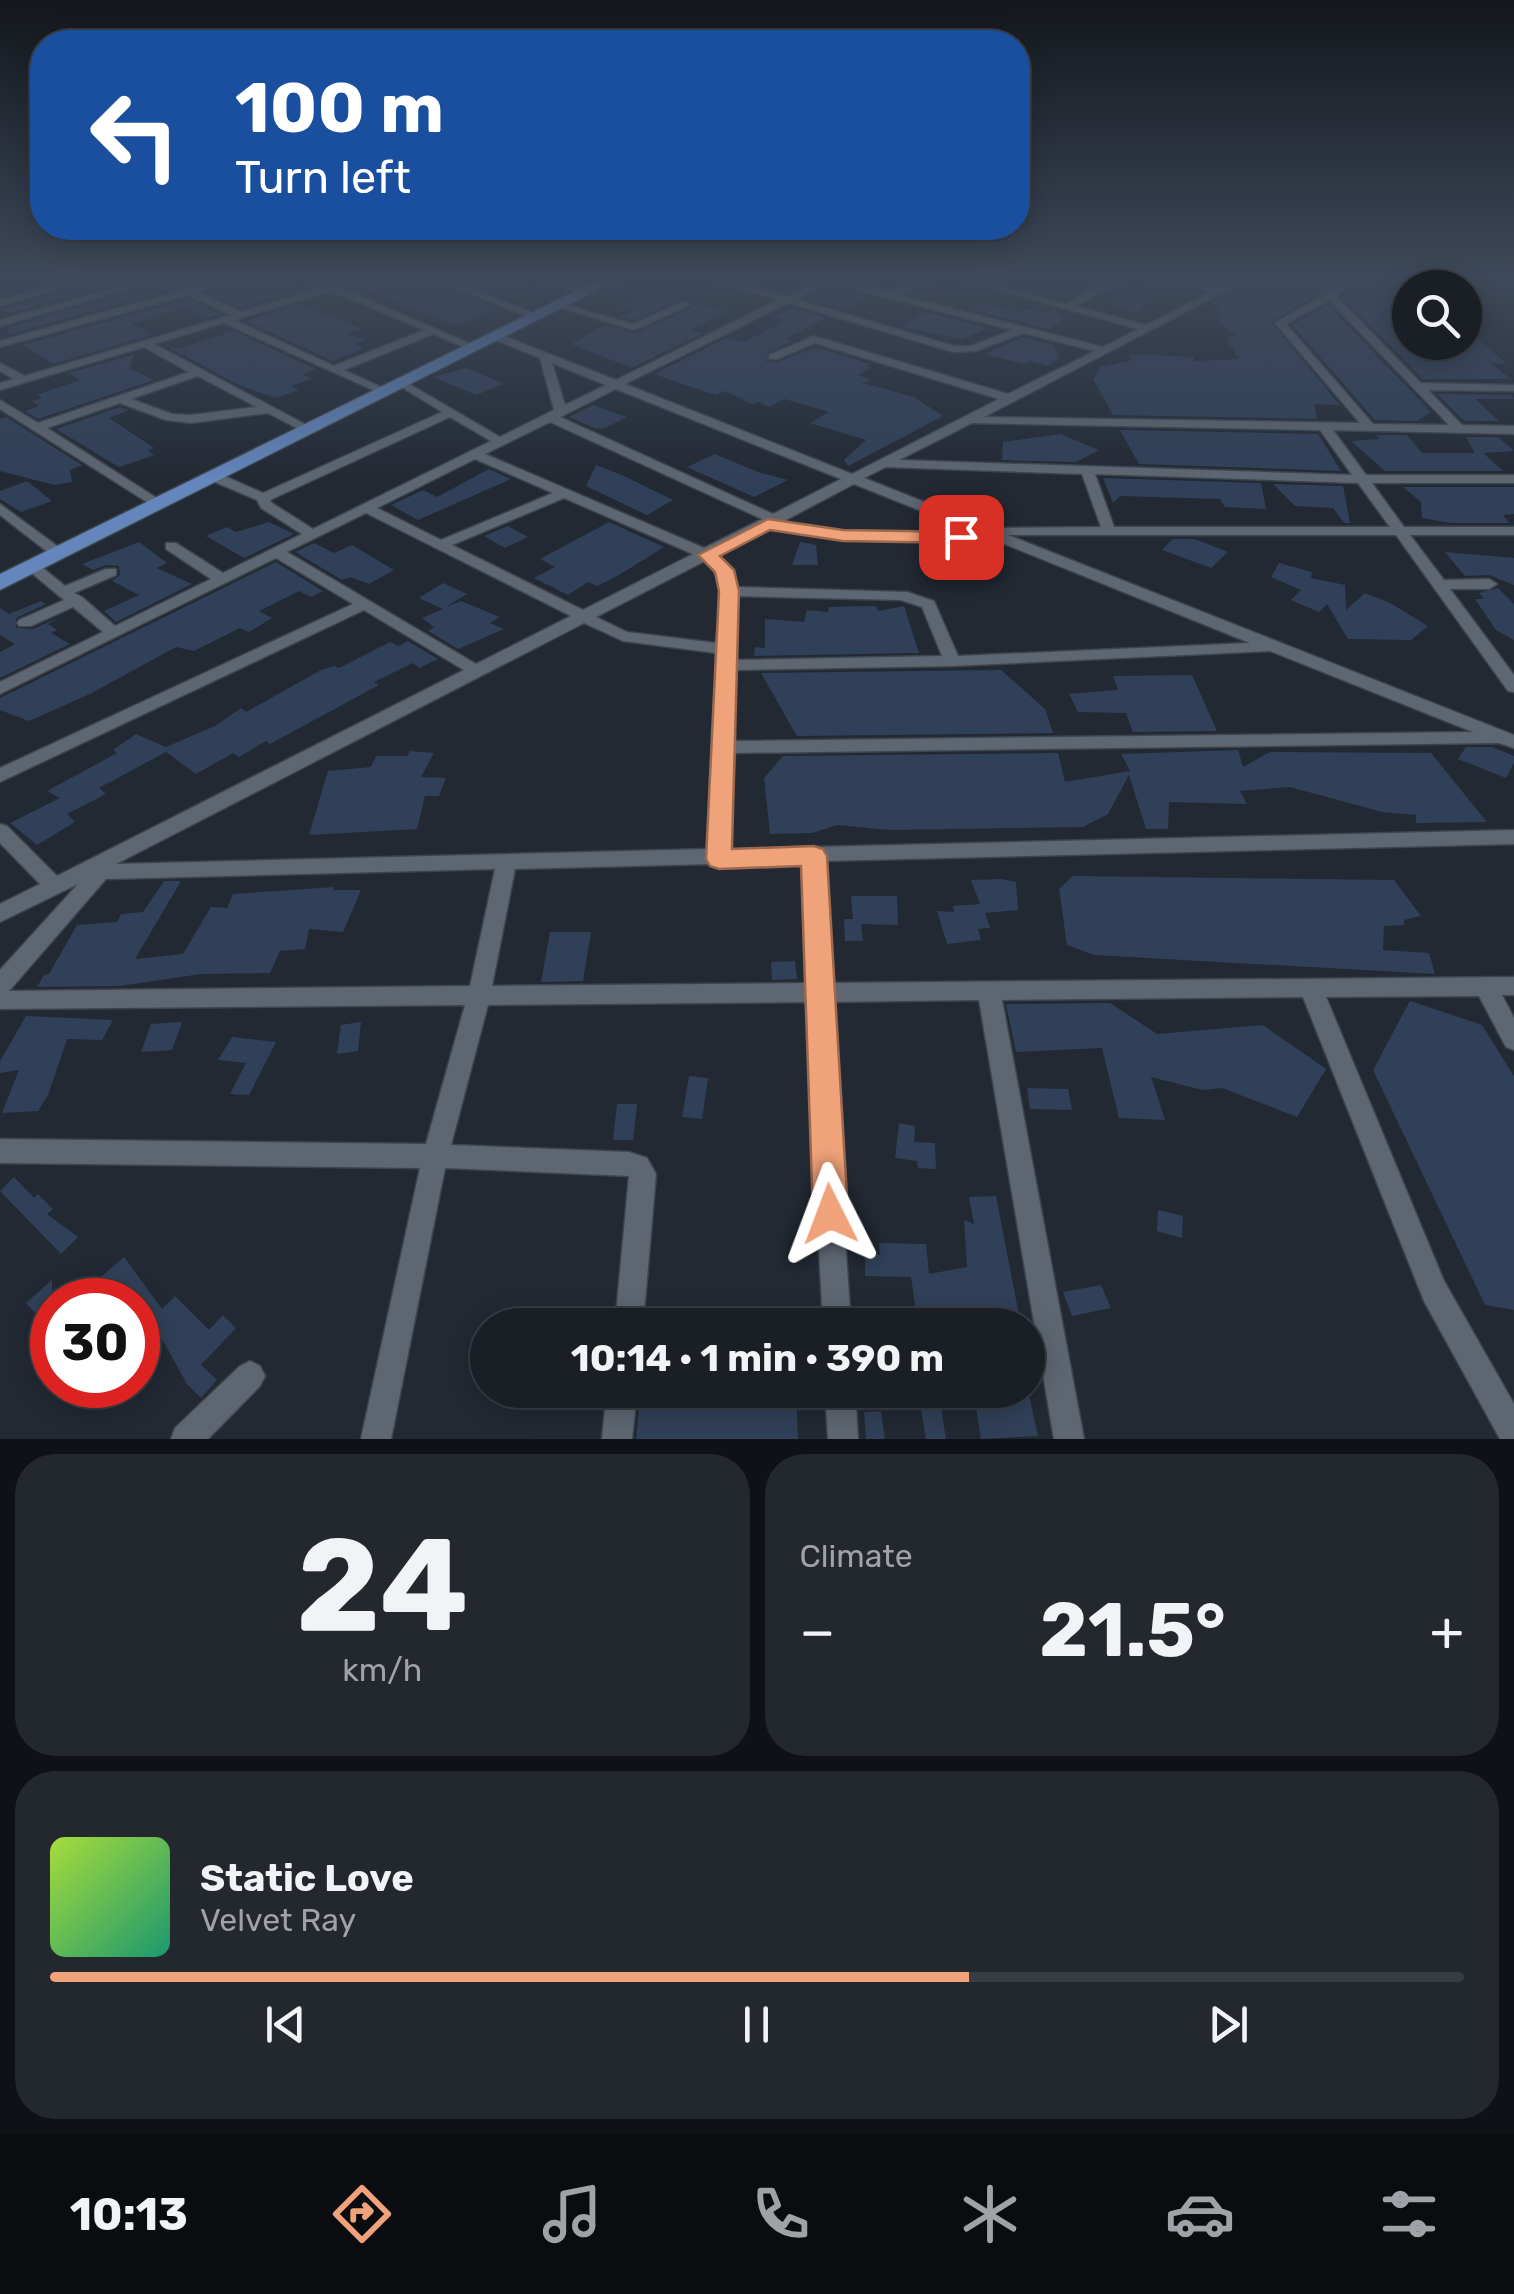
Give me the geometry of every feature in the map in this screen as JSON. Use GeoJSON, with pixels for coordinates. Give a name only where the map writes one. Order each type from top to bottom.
{"type":"FeatureCollection","features":[{"type":"Feature","properties":{"kind":"main road"},"geometry":{"type":"LineString","coordinates":[[0,583],[479,346]]}},
{"type":"Feature","properties":{"kind":"street"},"geometry":{"type":"LineString","coordinates":[[0,388],[138,346]]}},
{"type":"Feature","properties":{"kind":"street"},"geometry":{"type":"LineString","coordinates":[[149,346],[310,430]]}},
{"type":"Feature","properties":{"kind":"street"},"geometry":{"type":"LineString","coordinates":[[281,346],[333,370],[395,388],[450,412],[498,441]]}},
{"type":"Feature","properties":{"kind":"street"},"geometry":{"type":"LineString","coordinates":[[333,370],[393,346]]}},
{"type":"Feature","properties":{"kind":"street"},"geometry":{"type":"LineString","coordinates":[[471,346],[475,348]]}},
{"type":"Feature","properties":{"kind":"street"},"geometry":{"type":"LineString","coordinates":[[522,346],[1509,740]]}},
{"type":"Feature","properties":{"kind":"street"},"geometry":{"type":"LineString","coordinates":[[0,688],[692,346]]}},
{"type":"Feature","properties":{"kind":"street"},"geometry":{"type":"LineString","coordinates":[[773,357],[798,346]]}},
{"type":"Feature","properties":{"kind":"street"},"geometry":{"type":"LineString","coordinates":[[837,346],[1011,399]]}},
{"type":"Feature","properties":{"kind":"street"},"geometry":{"type":"LineString","coordinates":[[939,346],[952,350],[977,346]]}},
{"type":"Feature","properties":{"kind":"street"},"geometry":{"type":"LineString","coordinates":[[1089,346],[1104,350]]}},
{"type":"Feature","properties":{"kind":"street"},"geometry":{"type":"LineString","coordinates":[[0,914],[91,872],[1111,346]]}},
{"type":"Feature","properties":{"kind":"street"},"geometry":{"type":"LineString","coordinates":[[1300,346],[1370,428]]}},
{"type":"Feature","properties":{"kind":"street"},"geometry":{"type":"LineString","coordinates":[[1379,346],[1460,430]]}},
{"type":"Feature","properties":{"kind":"street"},"geometry":{"type":"LineString","coordinates":[[544,354],[554,413]]}},
{"type":"Feature","properties":{"kind":"street"},"geometry":{"type":"LineString","coordinates":[[0,366],[24,380]]}},
{"type":"Feature","properties":{"kind":"street"},"geometry":{"type":"LineString","coordinates":[[36,428],[196,373]]}},
{"type":"Feature","properties":{"kind":"street"},"geometry":{"type":"LineString","coordinates":[[1418,386],[1514,388]]}},
{"type":"Feature","properties":{"kind":"street"},"geometry":{"type":"LineString","coordinates":[[119,399],[170,417],[191,419],[270,409]]}},
{"type":"Feature","properties":{"kind":"street"},"geometry":{"type":"LineString","coordinates":[[0,404],[158,506]]}},
{"type":"Feature","properties":{"kind":"street"},"geometry":{"type":"LineString","coordinates":[[263,498],[450,412]]}},
{"type":"Feature","properties":{"kind":"street"},"geometry":{"type":"LineString","coordinates":[[554,413],[772,522],[843,536],[1399,530],[1512,534]]}},
{"type":"Feature","properties":{"kind":"street"},"geometry":{"type":"LineString","coordinates":[[972,420],[1513,431]]}},
{"type":"Feature","properties":{"kind":"street"},"geometry":{"type":"LineString","coordinates":[[1324,427],[1514,687]]}},
{"type":"Feature","properties":{"kind":"street"},"geometry":{"type":"LineString","coordinates":[[474,454],[707,555],[724,570],[729,591],[719,859]]}},
{"type":"Feature","properties":{"kind":"street"},"geometry":{"type":"LineString","coordinates":[[886,464],[1360,480],[1514,480]]}},
{"type":"Feature","properties":{"kind":"street"},"geometry":{"type":"LineString","coordinates":[[1086,469],[1109,531]]}},
{"type":"Feature","properties":{"kind":"street"},"geometry":{"type":"LineString","coordinates":[[216,477],[263,498],[266,504],[314,535]]}},
{"type":"Feature","properties":{"kind":"street"},"geometry":{"type":"LineString","coordinates":[[438,546],[565,494]]}},
{"type":"Feature","properties":{"kind":"street"},"geometry":{"type":"LineString","coordinates":[[0,508],[59,554]]}},
{"type":"Feature","properties":{"kind":"street"},"geometry":{"type":"LineString","coordinates":[[366,508],[623,636],[726,657],[952,661],[1272,647]]}},
{"type":"Feature","properties":{"kind":"street"},"geometry":{"type":"LineString","coordinates":[[171,546],[224,580]]}},
{"type":"Feature","properties":{"kind":"street"},"geometry":{"type":"LineString","coordinates":[[278,553],[478,671]]}},
{"type":"Feature","properties":{"kind":"street"},"geometry":{"type":"LineString","coordinates":[[34,567],[114,633]]}},
{"type":"Feature","properties":{"kind":"street"},"geometry":{"type":"LineString","coordinates":[[25,623],[111,572]]}},
{"type":"Feature","properties":{"kind":"street"},"geometry":{"type":"LineString","coordinates":[[1439,584],[1490,584]]}},
{"type":"Feature","properties":{"kind":"street"},"geometry":{"type":"LineString","coordinates":[[729,591],[902,595],[928,604],[952,661]]}},
{"type":"Feature","properties":{"kind":"street"},"geometry":{"type":"LineString","coordinates":[[0,776],[364,604]]}},
{"type":"Feature","properties":{"kind":"street"},"geometry":{"type":"LineString","coordinates":[[726,747],[1509,740]]}},
{"type":"Feature","properties":{"kind":"street"},"geometry":{"type":"LineString","coordinates":[[0,831],[54,886]]}},
{"type":"Feature","properties":{"kind":"street"},"geometry":{"type":"LineString","coordinates":[[0,984],[91,872],[1514,837]]}},
{"type":"Feature","properties":{"kind":"street"},"geometry":{"type":"LineString","coordinates":[[814,856],[835,1308]]}},
{"type":"Feature","properties":{"kind":"street"},"geometry":{"type":"LineString","coordinates":[[376,1439],[435,1156],[479,996],[506,864]]}},
{"type":"Feature","properties":{"kind":"street"},"geometry":{"type":"LineString","coordinates":[[1485,986],[1514,1040]]}},
{"type":"Feature","properties":{"kind":"street"},"geometry":{"type":"LineString","coordinates":[[0,1000],[1514,986]]}},
{"type":"Feature","properties":{"kind":"street"},"geometry":{"type":"LineString","coordinates":[[1311,988],[1434,1291],[1514,1434]]}},
{"type":"Feature","properties":{"kind":"street"},"geometry":{"type":"LineString","coordinates":[[989,991],[1069,1439]]}},
{"type":"Feature","properties":{"kind":"street"},"geometry":{"type":"LineString","coordinates":[[0,1151],[435,1156],[638,1166],[643,1174],[630,1308]]}},
{"type":"Feature","properties":{"kind":"street"},"geometry":{"type":"LineString","coordinates":[[186,1439],[250,1376]]}},
{"type":"Feature","properties":{"kind":"street"},"geometry":{"type":"LineString","coordinates":[[617,1439],[620,1408]]}},
{"type":"Feature","properties":{"kind":"street"},"geometry":{"type":"LineString","coordinates":[[841,1408],[843,1439]]}},
{"type":"Feature","properties":{"kind":"building"},"geometry":{"type":"Polygon","coordinates":[[[25,346],[114,346],[53,364],[25,346]]]}},
{"type":"Feature","properties":{"kind":"building"},"geometry":{"type":"Polygon","coordinates":[[[166,346],[266,346],[316,369],[302,375],[313,378],[291,386],[299,390],[275,398],[237,384],[166,346]]]}},
{"type":"Feature","properties":{"kind":"building"},"geometry":{"type":"Polygon","coordinates":[[[300,346],[364,348],[333,361],[300,346]]]}},
{"type":"Feature","properties":{"kind":"building"},"geometry":{"type":"Polygon","coordinates":[[[576,346],[676,346],[632,368],[576,346]]]}},
{"type":"Feature","properties":{"kind":"building"},"geometry":{"type":"Polygon","coordinates":[[[710,346],[781,346],[768,352],[766,362],[778,362],[815,347],[871,364],[858,375],[871,380],[863,383],[914,397],[943,416],[848,466],[844,460],[866,440],[810,423],[829,412],[785,399],[769,407],[759,402],[752,404],[725,391],[715,395],[654,374],[710,346]]]}},
{"type":"Feature","properties":{"kind":"building"},"geometry":{"type":"Polygon","coordinates":[[[1003,346],[1054,346],[1059,358],[1048,366],[985,354],[1003,346]]]}},
{"type":"Feature","properties":{"kind":"building"},"geometry":{"type":"Polygon","coordinates":[[[1231,346],[1291,346],[1340,405],[1314,404],[1317,419],[1113,415],[1093,379],[1100,367],[1132,360],[1128,354],[1194,357],[1195,361],[1239,359],[1231,346]]]}},
{"type":"Feature","properties":{"kind":"building"},"geometry":{"type":"Polygon","coordinates":[[[1310,346],[1368,346],[1431,412],[1417,421],[1375,420],[1310,346]]]}},
{"type":"Feature","properties":{"kind":"building"},"geometry":{"type":"Polygon","coordinates":[[[1482,346],[1486,346],[1507,364],[1490,363],[1511,379],[1423,379],[1404,360],[1482,360],[1482,346]]]}},
{"type":"Feature","properties":{"kind":"building"},"geometry":{"type":"Polygon","coordinates":[[[135,354],[129,368],[154,380],[38,419],[25,411],[39,406],[32,401],[42,398],[37,395],[80,380],[69,373],[135,354]]]}},
{"type":"Feature","properties":{"kind":"building"},"geometry":{"type":"Polygon","coordinates":[[[467,368],[504,384],[476,395],[433,377],[467,368]]]}},
{"type":"Feature","properties":{"kind":"building"},"geometry":{"type":"Polygon","coordinates":[[[1437,394],[1512,395],[1514,399],[1475,399],[1499,421],[1464,421],[1437,394]]]}},
{"type":"Feature","properties":{"kind":"building"},"geometry":{"type":"Polygon","coordinates":[[[593,405],[627,417],[605,428],[594,428],[569,417],[593,405]]]}},
{"type":"Feature","properties":{"kind":"building"},"geometry":{"type":"Polygon","coordinates":[[[120,407],[128,410],[109,418],[154,448],[148,450],[154,455],[119,467],[56,429],[120,407]]]}},
{"type":"Feature","properties":{"kind":"building"},"geometry":{"type":"Polygon","coordinates":[[[6,417],[82,465],[70,470],[72,482],[54,485],[0,471],[0,419],[6,417]]]}},
{"type":"Feature","properties":{"kind":"building"},"geometry":{"type":"Polygon","coordinates":[[[1120,430],[1318,434],[1341,471],[1139,464],[1120,430]]]}},
{"type":"Feature","properties":{"kind":"building"},"geometry":{"type":"Polygon","coordinates":[[[1060,434],[1099,450],[1076,462],[1002,460],[1003,442],[1060,434]]]}},
{"type":"Feature","properties":{"kind":"building"},"geometry":{"type":"Polygon","coordinates":[[[1376,435],[1407,435],[1422,453],[1475,453],[1466,437],[1498,437],[1514,451],[1483,453],[1503,471],[1385,471],[1351,441],[1380,439],[1376,435]]]}},
{"type":"Feature","properties":{"kind":"building"},"geometry":{"type":"Polygon","coordinates":[[[715,454],[788,480],[754,497],[687,467],[715,454]]]}},
{"type":"Feature","properties":{"kind":"building"},"geometry":{"type":"Polygon","coordinates":[[[596,465],[673,500],[647,515],[586,486],[596,465]]]}},
{"type":"Feature","properties":{"kind":"building"},"geometry":{"type":"Polygon","coordinates":[[[489,469],[511,479],[418,520],[391,505],[423,490],[437,497],[489,469]]]}},
{"type":"Feature","properties":{"kind":"building"},"geometry":{"type":"Polygon","coordinates":[[[1103,478],[1261,483],[1266,509],[1225,507],[1220,499],[1120,496],[1113,503],[1103,478]]]}},
{"type":"Feature","properties":{"kind":"building"},"geometry":{"type":"Polygon","coordinates":[[[27,481],[52,501],[21,512],[0,499],[0,491],[27,481]]]}},
{"type":"Feature","properties":{"kind":"building"},"geometry":{"type":"Polygon","coordinates":[[[1273,484],[1343,486],[1350,523],[1344,523],[1333,508],[1295,506],[1273,484]]]}},
{"type":"Feature","properties":{"kind":"building"},"geometry":{"type":"Polygon","coordinates":[[[1403,487],[1514,487],[1514,514],[1503,515],[1509,523],[1451,523],[1422,518],[1421,502],[1403,487]]]}},
{"type":"Feature","properties":{"kind":"building"},"geometry":{"type":"Polygon","coordinates":[[[269,522],[294,534],[244,558],[206,536],[227,527],[236,532],[269,522]]]}},
{"type":"Feature","properties":{"kind":"building"},"geometry":{"type":"Polygon","coordinates":[[[609,522],[664,547],[597,586],[588,582],[568,595],[534,578],[555,567],[540,559],[609,522]]]}},
{"type":"Feature","properties":{"kind":"building"},"geometry":{"type":"Polygon","coordinates":[[[508,526],[528,537],[505,548],[484,536],[508,526]]]}},
{"type":"Feature","properties":{"kind":"building"},"geometry":{"type":"Polygon","coordinates":[[[1173,539],[1195,539],[1228,552],[1211,568],[1162,550],[1173,539]]]}},
{"type":"Feature","properties":{"kind":"building"},"geometry":{"type":"Polygon","coordinates":[[[139,542],[167,563],[157,568],[192,584],[116,622],[104,611],[139,595],[112,581],[120,575],[119,566],[93,570],[82,564],[139,542]]]}},
{"type":"Feature","properties":{"kind":"building"},"geometry":{"type":"Polygon","coordinates":[[[800,542],[816,545],[818,565],[792,565],[800,542]]]}},
{"type":"Feature","properties":{"kind":"building"},"geometry":{"type":"Polygon","coordinates":[[[314,543],[334,553],[352,545],[394,570],[369,584],[350,577],[342,580],[295,552],[314,543]]]}},
{"type":"Feature","properties":{"kind":"building"},"geometry":{"type":"Polygon","coordinates":[[[1445,552],[1514,558],[1514,585],[1489,575],[1465,576],[1445,552]]]}},
{"type":"Feature","properties":{"kind":"building"},"geometry":{"type":"Polygon","coordinates":[[[276,562],[323,591],[311,597],[299,591],[259,611],[272,618],[249,632],[240,628],[194,651],[176,647],[92,693],[29,721],[0,710],[0,698],[276,562]]]}},
{"type":"Feature","properties":{"kind":"building"},"geometry":{"type":"Polygon","coordinates":[[[1279,563],[1312,572],[1311,578],[1345,585],[1346,610],[1365,593],[1428,626],[1411,640],[1348,639],[1327,604],[1319,612],[1291,600],[1301,590],[1271,577],[1279,563]]]}},
{"type":"Feature","properties":{"kind":"building"},"geometry":{"type":"Polygon","coordinates":[[[443,583],[467,594],[446,607],[461,601],[500,617],[490,623],[504,629],[458,649],[428,631],[434,627],[422,618],[443,609],[419,598],[443,583]]]}},
{"type":"Feature","properties":{"kind":"building"},"geometry":{"type":"Polygon","coordinates":[[[1498,588],[1514,604],[1514,640],[1496,630],[1475,599],[1484,599],[1479,593],[1498,588]]]}},
{"type":"Feature","properties":{"kind":"building"},"geometry":{"type":"Polygon","coordinates":[[[41,601],[46,604],[16,618],[16,628],[33,629],[62,616],[48,624],[57,630],[51,633],[70,644],[0,678],[0,652],[15,644],[0,635],[0,608],[9,614],[41,601]]]}},
{"type":"Feature","properties":{"kind":"building"},"geometry":{"type":"Polygon","coordinates":[[[876,606],[878,611],[904,606],[919,653],[754,656],[755,647],[765,648],[765,619],[804,622],[807,610],[828,612],[829,607],[876,606]]]}},
{"type":"Feature","properties":{"kind":"building"},"geometry":{"type":"Polygon","coordinates":[[[408,641],[438,659],[419,668],[413,663],[374,682],[379,685],[270,744],[266,741],[239,757],[233,753],[196,774],[166,752],[99,788],[106,794],[67,814],[75,822],[37,845],[10,823],[60,798],[47,791],[117,753],[113,750],[136,734],[166,747],[215,726],[241,708],[246,712],[321,670],[339,668],[390,642],[398,646],[408,641]]]}},
{"type":"Feature","properties":{"kind":"building"},"geometry":{"type":"Polygon","coordinates":[[[1001,670],[1045,709],[1053,733],[797,736],[761,673],[1001,670]]]}},
{"type":"Feature","properties":{"kind":"building"},"geometry":{"type":"Polygon","coordinates":[[[1192,675],[1217,731],[1133,732],[1126,713],[1078,712],[1069,694],[1118,690],[1113,676],[1192,675]]]}},
{"type":"Feature","properties":{"kind":"building"},"geometry":{"type":"Polygon","coordinates":[[[1466,747],[1492,747],[1514,756],[1506,778],[1458,759],[1466,747]]]}},
{"type":"Feature","properties":{"kind":"building"},"geometry":{"type":"Polygon","coordinates":[[[1238,750],[1243,767],[1270,752],[1431,753],[1487,822],[1416,823],[1416,815],[1382,812],[1290,787],[1240,791],[1247,804],[1169,802],[1168,829],[1146,829],[1129,775],[1108,814],[1083,827],[889,830],[837,825],[812,833],[770,834],[764,778],[783,756],[1058,753],[1065,782],[1130,771],[1121,754],[1238,750]]]}},
{"type":"Feature","properties":{"kind":"building"},"geometry":{"type":"Polygon","coordinates":[[[410,751],[434,753],[421,777],[446,778],[439,796],[425,796],[417,829],[309,835],[328,771],[371,767],[376,756],[407,756],[410,751]]]}},
{"type":"Feature","properties":{"kind":"building"},"geometry":{"type":"Polygon","coordinates":[[[1073,876],[1394,880],[1421,916],[1404,920],[1404,925],[1384,926],[1383,950],[1429,953],[1435,974],[1094,955],[1067,945],[1059,889],[1073,876]]]}},
{"type":"Feature","properties":{"kind":"building"},"geometry":{"type":"Polygon","coordinates":[[[971,880],[1016,882],[1018,910],[985,913],[990,928],[978,929],[981,940],[947,944],[937,911],[954,912],[953,906],[980,904],[971,880]]]}},
{"type":"Feature","properties":{"kind":"building"},"geometry":{"type":"Polygon","coordinates":[[[164,881],[181,881],[135,959],[183,954],[211,907],[227,908],[233,894],[334,887],[333,890],[361,890],[343,932],[309,929],[305,949],[280,951],[270,973],[201,974],[120,986],[37,987],[49,974],[77,925],[117,922],[121,914],[143,912],[164,881]]]}},
{"type":"Feature","properties":{"kind":"building"},"geometry":{"type":"Polygon","coordinates":[[[851,896],[897,896],[898,925],[861,924],[863,941],[845,941],[844,919],[853,919],[851,896]]]}},
{"type":"Feature","properties":{"kind":"building"},"geometry":{"type":"Polygon","coordinates":[[[550,932],[591,932],[583,981],[541,982],[550,932]]]}},
{"type":"Feature","properties":{"kind":"building"},"geometry":{"type":"Polygon","coordinates":[[[795,961],[797,979],[772,980],[771,962],[795,961]]]}},
{"type":"Feature","properties":{"kind":"building"},"geometry":{"type":"Polygon","coordinates":[[[1410,1001],[1482,1025],[1514,1076],[1514,1310],[1485,1305],[1373,1070],[1410,1001]]]}},
{"type":"Feature","properties":{"kind":"building"},"geometry":{"type":"Polygon","coordinates":[[[1110,1003],[1157,1034],[1263,1025],[1326,1069],[1297,1117],[1222,1088],[1202,1090],[1151,1077],[1165,1120],[1119,1118],[1102,1048],[1016,1052],[1006,1004],[1110,1003]]]}},
{"type":"Feature","properties":{"kind":"building"},"geometry":{"type":"Polygon","coordinates":[[[26,1016],[113,1020],[102,1040],[67,1039],[48,1095],[38,1111],[2,1113],[19,1070],[0,1073],[0,1061],[26,1016]]]}},
{"type":"Feature","properties":{"kind":"building"},"geometry":{"type":"Polygon","coordinates":[[[182,1022],[172,1050],[141,1052],[151,1024],[182,1022]]]}},
{"type":"Feature","properties":{"kind":"building"},"geometry":{"type":"Polygon","coordinates":[[[361,1022],[358,1051],[337,1054],[341,1025],[361,1022]]]}},
{"type":"Feature","properties":{"kind":"building"},"geometry":{"type":"Polygon","coordinates":[[[232,1037],[276,1042],[249,1095],[230,1094],[246,1063],[218,1060],[232,1037]]]}},
{"type":"Feature","properties":{"kind":"building"},"geometry":{"type":"Polygon","coordinates":[[[689,1076],[708,1078],[702,1119],[682,1117],[689,1076]]]}},
{"type":"Feature","properties":{"kind":"building"},"geometry":{"type":"Polygon","coordinates":[[[1027,1088],[1068,1089],[1072,1110],[1030,1109],[1027,1088]]]}},
{"type":"Feature","properties":{"kind":"building"},"geometry":{"type":"Polygon","coordinates":[[[617,1104],[637,1104],[633,1140],[613,1140],[617,1104]]]}},
{"type":"Feature","properties":{"kind":"building"},"geometry":{"type":"Polygon","coordinates":[[[899,1123],[915,1126],[914,1142],[935,1143],[936,1169],[918,1168],[917,1161],[895,1158],[899,1123]]]}},
{"type":"Feature","properties":{"kind":"building"},"geometry":{"type":"Polygon","coordinates":[[[14,1177],[34,1198],[38,1194],[53,1209],[47,1214],[78,1237],[61,1254],[0,1191],[14,1177]]]}},
{"type":"Feature","properties":{"kind":"building"},"geometry":{"type":"Polygon","coordinates":[[[996,1196],[1018,1308],[916,1308],[911,1277],[865,1276],[865,1255],[880,1255],[879,1243],[926,1244],[929,1274],[967,1267],[964,1220],[974,1224],[969,1197],[996,1196]]]}},
{"type":"Feature","properties":{"kind":"building"},"geometry":{"type":"Polygon","coordinates":[[[1158,1210],[1183,1216],[1182,1238],[1157,1231],[1158,1210]]]}},
{"type":"Feature","properties":{"kind":"building"},"geometry":{"type":"Polygon","coordinates":[[[124,1257],[139,1278],[100,1278],[124,1257]]]}},
{"type":"Feature","properties":{"kind":"building"},"geometry":{"type":"Polygon","coordinates":[[[1101,1285],[1111,1308],[1072,1316],[1063,1292],[1101,1285]]]}},
{"type":"Feature","properties":{"kind":"building"},"geometry":{"type":"Polygon","coordinates":[[[175,1296],[209,1330],[223,1315],[236,1328],[201,1365],[217,1380],[201,1398],[187,1384],[162,1339],[160,1306],[162,1309],[175,1296]]]}},
{"type":"Feature","properties":{"kind":"building"},"geometry":{"type":"Polygon","coordinates":[[[639,1408],[797,1408],[798,1439],[636,1439],[639,1408]]]}},
{"type":"Feature","properties":{"kind":"building"},"geometry":{"type":"Polygon","coordinates":[[[921,1408],[941,1408],[946,1439],[926,1439],[921,1408]]]}},
{"type":"Feature","properties":{"kind":"building"},"geometry":{"type":"Polygon","coordinates":[[[976,1408],[1032,1408],[1038,1436],[981,1439],[976,1408]]]}},
{"type":"Feature","properties":{"kind":"building"},"geometry":{"type":"Polygon","coordinates":[[[881,1411],[885,1439],[866,1439],[864,1412],[881,1411]]]}},
{"type":"Feature","properties":{"kind":"route"},"geometry":{"type":"LineString","coordinates":[[830,1214],[814,856],[719,859],[729,591],[724,570],[707,555],[768,524],[843,536],[961,537]]}}]}
